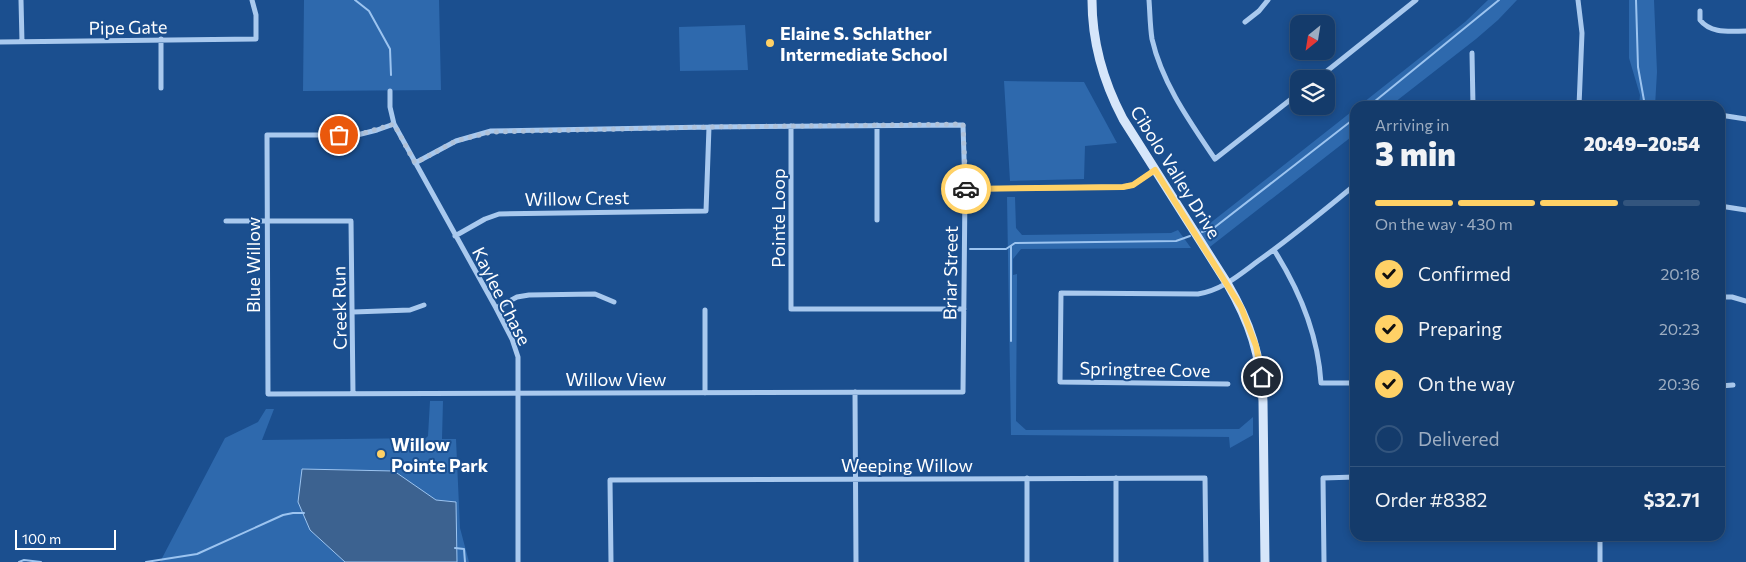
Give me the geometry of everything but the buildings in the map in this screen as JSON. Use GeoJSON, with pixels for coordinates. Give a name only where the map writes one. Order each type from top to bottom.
{"type":"FeatureCollection","features":[{"type":"Feature","properties":{"kind":"main road","name":"Cibolo Valley Drive"},"geometry":{"type":"LineString","coordinates":[[1092,0],[1096,45],[1105,78],[1123,119],[1228,283],[1241,307],[1256,346],[1262,377],[1265,562]]}},
{"type":"Feature","properties":{"kind":"street"},"geometry":{"type":"LineString","coordinates":[[21,0],[22,42]]}},
{"type":"Feature","properties":{"kind":"street","name":"Pipe Gate"},"geometry":{"type":"LineString","coordinates":[[0,42],[256,39],[256,15],[252,0]]}},
{"type":"Feature","properties":{"kind":"street"},"geometry":{"type":"LineString","coordinates":[[1149,0],[1151,29],[1161,69],[1170,87],[1215,159],[1290,100]]}},
{"type":"Feature","properties":{"kind":"street"},"geometry":{"type":"LineString","coordinates":[[1245,22],[1259,11],[1268,0]]}},
{"type":"Feature","properties":{"kind":"street"},"geometry":{"type":"LineString","coordinates":[[1328,70],[1415,0]]}},
{"type":"Feature","properties":{"kind":"street"},"geometry":{"type":"LineString","coordinates":[[1578,0],[1582,40],[1579,101]]}},
{"type":"Feature","properties":{"kind":"street"},"geometry":{"type":"LineString","coordinates":[[1700,11],[1700,20],[1708,28],[1719,31],[1746,31]]}},
{"type":"Feature","properties":{"kind":"street"},"geometry":{"type":"LineString","coordinates":[[161,39],[161,88]]}},
{"type":"Feature","properties":{"kind":"street"},"geometry":{"type":"LineString","coordinates":[[1472,53],[1473,101]]}},
{"type":"Feature","properties":{"kind":"street","name":"Kaylee Chase"},"geometry":{"type":"LineString","coordinates":[[390,91],[394,124],[496,308],[516,348],[518,357],[518,562]]}},
{"type":"Feature","properties":{"kind":"street"},"geometry":{"type":"LineString","coordinates":[[1725,117],[1746,119]]}},
{"type":"Feature","properties":{"kind":"street","name":"Blue Willow"},"geometry":{"type":"LineString","coordinates":[[268,394],[267,135],[357,135],[394,124]]}},
{"type":"Feature","properties":{"kind":"street","name":"Briar Street"},"geometry":{"type":"LineString","coordinates":[[877,125],[963,124],[965,189],[963,392]]}},
{"type":"Feature","properties":{"kind":"street"},"geometry":{"type":"LineString","coordinates":[[415,163],[456,141],[491,132],[877,125],[877,220]]}},
{"type":"Feature","properties":{"kind":"street","name":"Pointe Loop"},"geometry":{"type":"LineString","coordinates":[[792,126],[791,309],[964,309]]}},
{"type":"Feature","properties":{"kind":"street","name":"Willow Crest"},"geometry":{"type":"LineString","coordinates":[[455,236],[485,219],[500,214],[706,211],[709,127]]}},
{"type":"Feature","properties":{"kind":"street"},"geometry":{"type":"LineString","coordinates":[[965,189],[1123,187],[1133,185],[1155,170]]}},
{"type":"Feature","properties":{"kind":"street","name":"Springtree Cove"},"geometry":{"type":"LineString","coordinates":[[1228,384],[1060,382],[1061,293],[1198,294],[1212,292],[1228,283],[1274,250],[1350,189]]}},
{"type":"Feature","properties":{"kind":"street"},"geometry":{"type":"LineString","coordinates":[[1725,207],[1746,210]]}},
{"type":"Feature","properties":{"kind":"street"},"geometry":{"type":"LineString","coordinates":[[226,221],[266,221]]}},
{"type":"Feature","properties":{"kind":"street","name":"Creek Run"},"geometry":{"type":"LineString","coordinates":[[266,221],[351,222],[353,394]]}},
{"type":"Feature","properties":{"kind":"street"},"geometry":{"type":"LineString","coordinates":[[1274,250],[1288,273],[1306,313],[1316,343],[1321,383],[1350,383]]}},
{"type":"Feature","properties":{"kind":"street"},"geometry":{"type":"LineString","coordinates":[[496,308],[517,297],[529,295],[595,294],[614,302]]}},
{"type":"Feature","properties":{"kind":"street"},"geometry":{"type":"LineString","coordinates":[[1725,297],[1746,301]]}},
{"type":"Feature","properties":{"kind":"street"},"geometry":{"type":"LineString","coordinates":[[353,312],[410,310],[424,305]]}},
{"type":"Feature","properties":{"kind":"street"},"geometry":{"type":"LineString","coordinates":[[705,393],[706,310]]}},
{"type":"Feature","properties":{"kind":"street"},"geometry":{"type":"LineString","coordinates":[[1725,386],[1733,385]]}},
{"type":"Feature","properties":{"kind":"street"},"geometry":{"type":"LineString","coordinates":[[855,392],[856,562]]}},
{"type":"Feature","properties":{"kind":"street","name":"Willow View"},"geometry":{"type":"LineString","coordinates":[[268,394],[963,392]]}},
{"type":"Feature","properties":{"kind":"street"},"geometry":{"type":"LineString","coordinates":[[1324,562],[1323,478],[1350,477]]}},
{"type":"Feature","properties":{"kind":"street"},"geometry":{"type":"LineString","coordinates":[[1027,478],[1027,562]]}},
{"type":"Feature","properties":{"kind":"street","name":"Weeping Willow"},"geometry":{"type":"LineString","coordinates":[[611,562],[610,480],[1027,478],[1205,478],[1206,562]]}},
{"type":"Feature","properties":{"kind":"street"},"geometry":{"type":"LineString","coordinates":[[1116,478],[1116,562]]}},
{"type":"Feature","properties":{"kind":"street"},"geometry":{"type":"LineString","coordinates":[[1600,541],[1600,562]]}},
{"type":"Feature","properties":{"kind":"shaded area"},"geometry":{"type":"Polygon","coordinates":[[[304,0],[439,0],[441,90],[303,91],[304,0]]]}},
{"type":"Feature","properties":{"kind":"shaded area"},"geometry":{"type":"Polygon","coordinates":[[[1488,0],[1517,0],[1476,39],[1396,101],[1365,101],[1465,22],[1488,0]]]}},
{"type":"Feature","properties":{"kind":"shaded area"},"geometry":{"type":"Polygon","coordinates":[[[1629,0],[1654,0],[1657,72],[1655,101],[1639,101],[1640,95],[1629,58],[1629,0]]]}},
{"type":"Feature","properties":{"kind":"shaded area"},"geometry":{"type":"Polygon","coordinates":[[[745,25],[748,70],[680,71],[679,27],[745,25]]]}},
{"type":"Feature","properties":{"kind":"shaded area"},"geometry":{"type":"Polygon","coordinates":[[[1004,81],[1084,82],[1117,143],[1085,146],[1084,179],[1010,181],[1004,81]]]}},
{"type":"Feature","properties":{"kind":"shaded area"},"geometry":{"type":"Polygon","coordinates":[[[1350,113],[1350,138],[1206,250],[1194,231],[1209,224],[1350,113]]]}},
{"type":"Feature","properties":{"kind":"shaded area"},"geometry":{"type":"Polygon","coordinates":[[[1007,197],[1015,197],[1016,228],[1022,235],[1171,233],[1178,230],[1191,248],[1021,249],[1013,259],[1013,275],[1017,274],[1016,421],[1026,430],[1239,429],[1253,417],[1253,435],[1230,448],[1229,437],[1011,435],[1007,197]]]}},
{"type":"Feature","properties":{"kind":"shaded area"},"geometry":{"type":"Polygon","coordinates":[[[430,401],[443,401],[442,439],[456,439],[460,528],[469,562],[160,562],[225,438],[258,422],[266,409],[274,409],[262,440],[426,438],[428,436],[430,401]]]}},
{"type":"Feature","properties":{"kind":"shaded area"},"geometry":{"type":"Polygon","coordinates":[[[302,469],[394,471],[436,500],[456,502],[457,562],[345,562],[310,530],[298,502],[302,469]]]}},
{"type":"Feature","properties":{"kind":"waterway"},"geometry":{"type":"LineString","coordinates":[[355,0],[369,11],[390,49],[391,75]]}},
{"type":"Feature","properties":{"kind":"waterway"},"geometry":{"type":"LineString","coordinates":[[1375,101],[1499,0]]}},
{"type":"Feature","properties":{"kind":"waterway"},"geometry":{"type":"LineString","coordinates":[[1636,0],[1638,67],[1644,101]]}},
{"type":"Feature","properties":{"kind":"waterway"},"geometry":{"type":"LineString","coordinates":[[1202,232],[1215,227],[1350,122]]}},
{"type":"Feature","properties":{"kind":"waterway"},"geometry":{"type":"LineString","coordinates":[[970,249],[1006,249],[1015,243],[1176,241],[1190,236]]}},
{"type":"Feature","properties":{"kind":"waterway"},"geometry":{"type":"LineString","coordinates":[[1011,246],[1011,341]]}},
{"type":"Feature","properties":{"kind":"waterway"},"geometry":{"type":"LineString","coordinates":[[146,562],[197,554],[283,515],[304,513]]}},
{"type":"Feature","properties":{"kind":"waterway"},"geometry":{"type":"LineString","coordinates":[[455,548],[464,549],[465,562]]}},
{"type":"Feature","properties":{"kind":"waterway"},"geometry":{"type":"LineString","coordinates":[[19,562],[24,560],[41,562]]}},
{"type":"Feature","properties":{"kind":"way so far"},"geometry":{"type":"LineString","coordinates":[[339,135],[357,135],[394,124],[415,163],[456,141],[491,132],[963,124],[966,189]]}},
{"type":"Feature","properties":{"kind":"place","name":"Elaine S. Schlather Intermediate School"},"geometry":{"type":"Point","coordinates":[770,43]}},
{"type":"Feature","properties":{"kind":"place","name":"Willow Pointe Park"},"geometry":{"type":"Point","coordinates":[381,454]}},
{"type":"Feature","properties":{"kind":"route"},"geometry":{"type":"LineString","coordinates":[[966,189],[1123,187],[1133,185],[1155,170],[1228,283],[1241,307],[1256,346],[1262,377]]}}]}
